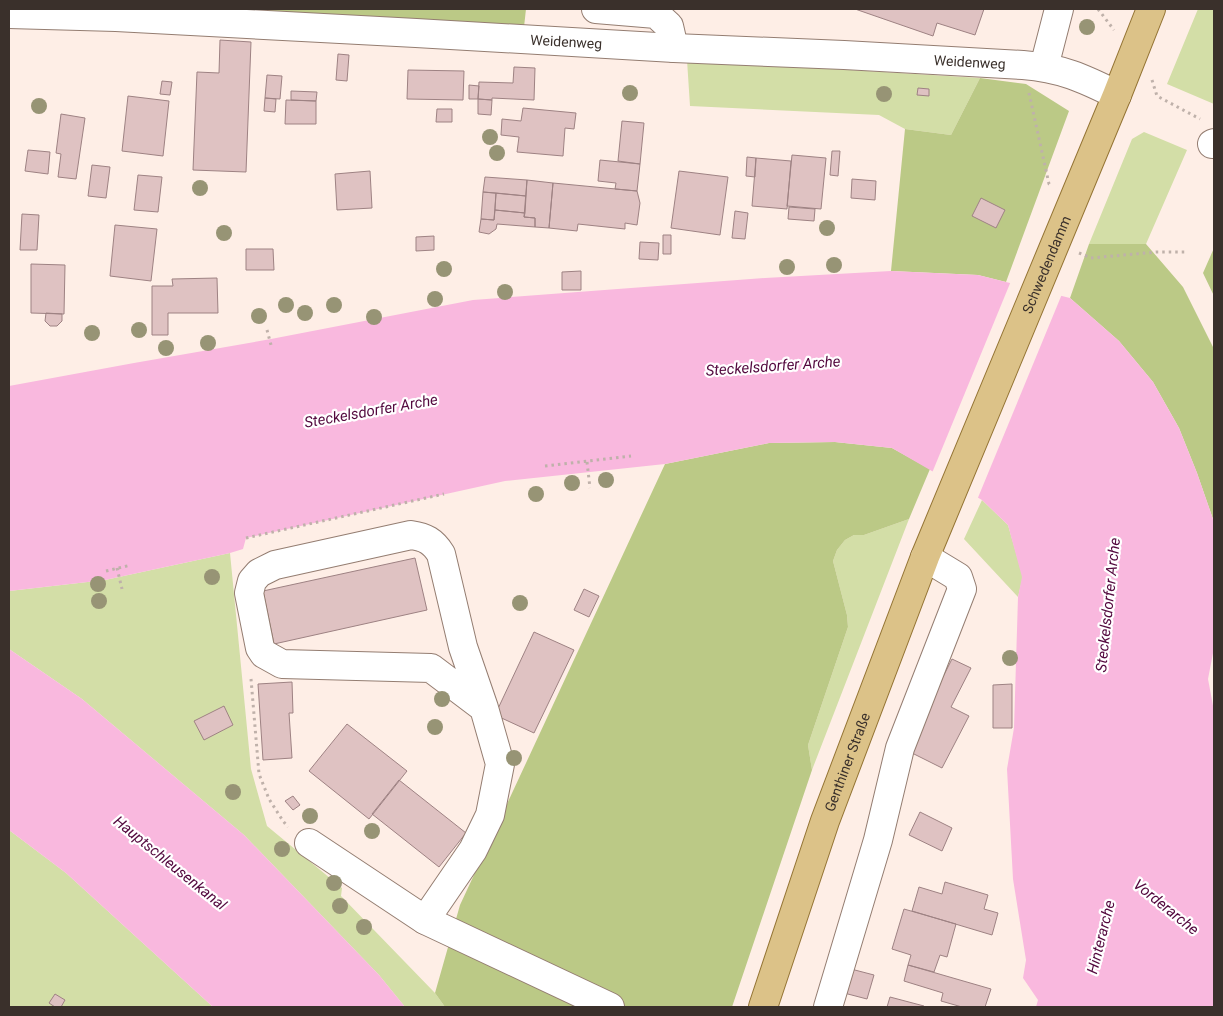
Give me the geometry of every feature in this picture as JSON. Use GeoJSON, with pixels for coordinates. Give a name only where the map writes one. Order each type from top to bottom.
{"type":"FeatureCollection","features":[{"type":"Feature","properties":{"kind":"main road","name":"Schwedendamm"},"geometry":{"type":"LineString","coordinates":[[940,520],[1151,9]]}},
{"type":"Feature","properties":{"kind":"main road","name":"Genthiner Straße"},"geometry":{"type":"LineString","coordinates":[[763,1007],[825,821],[940,520]]}},
{"type":"Feature","properties":{"kind":"street"},"geometry":{"type":"LineString","coordinates":[[596,9],[656,14],[669,26],[674,48]]}},
{"type":"Feature","properties":{"kind":"street"},"geometry":{"type":"LineString","coordinates":[[1033,66],[1059,9]]}},
{"type":"Feature","properties":{"kind":"street","name":"Weidenweg"},"geometry":{"type":"LineString","coordinates":[[9,14],[184,21],[1033,66],[1070,73],[1117,95]]}},
{"type":"Feature","properties":{"kind":"street"},"geometry":{"type":"LineString","coordinates":[[424,920],[473,850],[490,815],[500,764],[484,708],[463,647],[441,554],[435,545],[422,537],[411,535],[275,566],[258,573],[252,581],[249,593],[260,648],[264,654],[282,664],[431,668],[484,708]]}},
{"type":"Feature","properties":{"kind":"street"},"geometry":{"type":"LineString","coordinates":[[828,1007],[878,840],[900,748],[962,589],[958,577],[925,557]]}},
{"type":"Feature","properties":{"kind":"street"},"geometry":{"type":"LineString","coordinates":[[309,843],[424,920],[610,1007]]}},
{"type":"Feature","properties":{"kind":"path"},"geometry":{"type":"LineString","coordinates":[[1098,9],[1114,30]]}},
{"type":"Feature","properties":{"kind":"path"},"geometry":{"type":"LineString","coordinates":[[1033,66],[1049,184],[1074,196]]}},
{"type":"Feature","properties":{"kind":"path"},"geometry":{"type":"LineString","coordinates":[[1152,78],[1156,96],[1211,136]]}},
{"type":"Feature","properties":{"kind":"path"},"geometry":{"type":"LineString","coordinates":[[1055,244],[1091,258],[1157,252],[1186,252]]}},
{"type":"Feature","properties":{"kind":"path"},"geometry":{"type":"LineString","coordinates":[[267,330],[271,345]]}},
{"type":"Feature","properties":{"kind":"path"},"geometry":{"type":"LineString","coordinates":[[545,466],[631,456]]}},
{"type":"Feature","properties":{"kind":"path"},"geometry":{"type":"LineString","coordinates":[[587,462],[590,488]]}},
{"type":"Feature","properties":{"kind":"path"},"geometry":{"type":"LineString","coordinates":[[246,538],[444,494]]}},
{"type":"Feature","properties":{"kind":"path"},"geometry":{"type":"LineString","coordinates":[[106,571],[131,565]]}},
{"type":"Feature","properties":{"kind":"path"},"geometry":{"type":"LineString","coordinates":[[117,568],[122,589]]}},
{"type":"Feature","properties":{"kind":"path"},"geometry":{"type":"LineString","coordinates":[[264,654],[252,674],[250,682],[259,774],[269,798],[283,821],[291,831],[309,843]]}},
{"type":"Feature","properties":{"kind":"green space"},"geometry":{"type":"Polygon","coordinates":[[[147,9],[526,9],[524,27],[147,9]]]}},
{"type":"Feature","properties":{"kind":"green space"},"geometry":{"type":"Polygon","coordinates":[[[1198,9],[1214,9],[1214,104],[1167,84],[1198,9]]]}},
{"type":"Feature","properties":{"kind":"green space"},"geometry":{"type":"Polygon","coordinates":[[[687,60],[980,78],[951,135],[905,129],[879,115],[690,106],[687,60]]]}},
{"type":"Feature","properties":{"kind":"green space"},"geometry":{"type":"Polygon","coordinates":[[[980,78],[1026,84],[1069,111],[1006,282],[978,275],[891,271],[905,129],[951,135],[980,78]]]}},
{"type":"Feature","properties":{"kind":"green space"},"geometry":{"type":"Polygon","coordinates":[[[1144,132],[1187,150],[1146,244],[1089,244],[1132,139],[1144,132]]]}},
{"type":"Feature","properties":{"kind":"green space"},"geometry":{"type":"Polygon","coordinates":[[[1089,244],[1146,244],[1183,287],[1214,349],[1214,522],[1179,428],[1153,382],[1119,341],[1070,298],[1089,244]]]}},
{"type":"Feature","properties":{"kind":"green space"},"geometry":{"type":"Polygon","coordinates":[[[1214,248],[1214,296],[1203,273],[1214,248]]]}},
{"type":"Feature","properties":{"kind":"green space"},"geometry":{"type":"Polygon","coordinates":[[[835,442],[892,448],[930,469],[909,519],[864,535],[854,535],[845,540],[837,550],[833,561],[847,615],[848,627],[808,745],[812,770],[732,1007],[445,1007],[435,993],[460,905],[665,464],[769,443],[835,442]]]}},
{"type":"Feature","properties":{"kind":"green space"},"geometry":{"type":"Polygon","coordinates":[[[982,500],[1008,525],[1023,577],[1018,597],[964,539],[982,500]]]}},
{"type":"Feature","properties":{"kind":"green space"},"geometry":{"type":"Polygon","coordinates":[[[909,519],[812,770],[808,745],[848,627],[847,615],[833,561],[837,550],[845,540],[854,535],[864,535],[909,519]]]}},
{"type":"Feature","properties":{"kind":"green space"},"geometry":{"type":"Polygon","coordinates":[[[230,553],[251,769],[267,826],[342,888],[341,896],[435,993],[445,1007],[405,1007],[379,975],[244,835],[82,699],[9,649],[9,591],[105,580],[230,553]]]}},
{"type":"Feature","properties":{"kind":"green space"},"geometry":{"type":"Polygon","coordinates":[[[9,830],[66,873],[213,1007],[9,1007],[9,830]]]}},
{"type":"Feature","properties":{"kind":"water"},"geometry":{"type":"Polygon","coordinates":[[[891,271],[978,275],[1070,298],[1119,341],[1153,382],[1179,428],[1214,522],[1214,648],[1208,679],[1214,711],[1214,1007],[1036,1007],[1038,1000],[1023,978],[1026,960],[1013,879],[1007,769],[1014,728],[1018,597],[1022,577],[1008,525],[982,500],[892,448],[835,442],[769,443],[665,464],[505,481],[246,538],[243,549],[230,553],[105,580],[9,591],[9,386],[271,339],[473,300],[765,278],[891,271]]]}},
{"type":"Feature","properties":{"kind":"water","name":"Hauptschleusenkanal"},"geometry":{"type":"Polygon","coordinates":[[[9,649],[82,699],[244,835],[379,975],[405,1007],[213,1007],[66,873],[9,830],[9,649]]]}},
{"type":"Feature","properties":{"kind":"pier"},"geometry":{"type":"Polygon","coordinates":[[[1011,281],[1062,294],[977,500],[932,473],[1011,281]]]}},
{"type":"Feature","properties":{"kind":"building"},"geometry":{"type":"Polygon","coordinates":[[[855,9],[984,9],[975,35],[937,23],[933,36],[855,9]]]}},
{"type":"Feature","properties":{"kind":"building"},"geometry":{"type":"Polygon","coordinates":[[[220,40],[251,42],[246,172],[193,170],[197,72],[219,73],[220,40]]]}},
{"type":"Feature","properties":{"kind":"building"},"geometry":{"type":"Polygon","coordinates":[[[338,54],[349,55],[347,81],[336,80],[338,54]]]}},
{"type":"Feature","properties":{"kind":"building"},"geometry":{"type":"Polygon","coordinates":[[[514,67],[535,68],[534,100],[478,99],[479,82],[513,83],[514,67]]]}},
{"type":"Feature","properties":{"kind":"building"},"geometry":{"type":"Polygon","coordinates":[[[408,70],[464,71],[463,100],[407,99],[408,70]]]}},
{"type":"Feature","properties":{"kind":"building"},"geometry":{"type":"Polygon","coordinates":[[[267,75],[282,76],[280,99],[265,98],[267,75]]]}},
{"type":"Feature","properties":{"kind":"building"},"geometry":{"type":"Polygon","coordinates":[[[162,81],[172,82],[170,95],[160,94],[162,81]]]}},
{"type":"Feature","properties":{"kind":"building"},"geometry":{"type":"Polygon","coordinates":[[[469,85],[479,86],[478,99],[469,99],[469,85]]]}},
{"type":"Feature","properties":{"kind":"building"},"geometry":{"type":"Polygon","coordinates":[[[918,88],[929,89],[929,96],[917,95],[918,88]]]}},
{"type":"Feature","properties":{"kind":"building"},"geometry":{"type":"Polygon","coordinates":[[[291,91],[317,92],[316,101],[291,100],[291,91]]]}},
{"type":"Feature","properties":{"kind":"building"},"geometry":{"type":"Polygon","coordinates":[[[128,96],[169,101],[163,156],[122,151],[128,96]]]}},
{"type":"Feature","properties":{"kind":"building"},"geometry":{"type":"Polygon","coordinates":[[[265,98],[276,99],[275,112],[264,111],[265,98]]]}},
{"type":"Feature","properties":{"kind":"building"},"geometry":{"type":"Polygon","coordinates":[[[478,99],[492,100],[491,115],[478,114],[478,99]]]}},
{"type":"Feature","properties":{"kind":"building"},"geometry":{"type":"Polygon","coordinates":[[[286,100],[316,101],[316,124],[285,124],[286,100]]]}},
{"type":"Feature","properties":{"kind":"building"},"geometry":{"type":"Polygon","coordinates":[[[523,108],[576,113],[574,129],[565,128],[563,156],[517,152],[519,137],[501,135],[502,119],[521,121],[523,108]]]}},
{"type":"Feature","properties":{"kind":"building"},"geometry":{"type":"Polygon","coordinates":[[[437,109],[452,109],[452,122],[436,122],[437,109]]]}},
{"type":"Feature","properties":{"kind":"building"},"geometry":{"type":"Polygon","coordinates":[[[61,114],[85,118],[76,179],[58,177],[61,154],[56,153],[61,114]]]}},
{"type":"Feature","properties":{"kind":"building"},"geometry":{"type":"Polygon","coordinates":[[[622,121],[644,123],[640,164],[618,161],[622,121]]]}},
{"type":"Feature","properties":{"kind":"building"},"geometry":{"type":"Polygon","coordinates":[[[28,150],[50,152],[48,174],[25,171],[28,150]]]}},
{"type":"Feature","properties":{"kind":"building"},"geometry":{"type":"Polygon","coordinates":[[[832,151],[840,151],[838,176],[830,175],[832,151]]]}},
{"type":"Feature","properties":{"kind":"building"},"geometry":{"type":"Polygon","coordinates":[[[792,155],[826,158],[821,209],[787,206],[792,155]]]}},
{"type":"Feature","properties":{"kind":"building"},"geometry":{"type":"Polygon","coordinates":[[[747,157],[756,158],[755,177],[746,176],[747,157]]]}},
{"type":"Feature","properties":{"kind":"building"},"geometry":{"type":"Polygon","coordinates":[[[756,158],[791,161],[787,209],[752,206],[756,158]]]}},
{"type":"Feature","properties":{"kind":"building"},"geometry":{"type":"Polygon","coordinates":[[[600,160],[640,164],[637,191],[615,189],[616,183],[598,181],[600,160]]]}},
{"type":"Feature","properties":{"kind":"building"},"geometry":{"type":"Polygon","coordinates":[[[92,165],[110,167],[106,198],[88,196],[92,165]]]}},
{"type":"Feature","properties":{"kind":"building"},"geometry":{"type":"Polygon","coordinates":[[[370,171],[372,208],[337,210],[335,174],[370,171]]]}},
{"type":"Feature","properties":{"kind":"building"},"geometry":{"type":"Polygon","coordinates":[[[679,171],[728,177],[720,235],[671,228],[679,171]]]}},
{"type":"Feature","properties":{"kind":"building"},"geometry":{"type":"Polygon","coordinates":[[[138,175],[162,177],[158,212],[134,210],[138,175]]]}},
{"type":"Feature","properties":{"kind":"building"},"geometry":{"type":"Polygon","coordinates":[[[485,177],[527,180],[526,196],[483,192],[485,177]]]}},
{"type":"Feature","properties":{"kind":"building"},"geometry":{"type":"Polygon","coordinates":[[[852,179],[876,181],[875,200],[851,198],[852,179]]]}},
{"type":"Feature","properties":{"kind":"building"},"geometry":{"type":"Polygon","coordinates":[[[527,180],[553,183],[549,228],[535,227],[535,218],[524,217],[527,180]]]}},
{"type":"Feature","properties":{"kind":"building"},"geometry":{"type":"Polygon","coordinates":[[[553,183],[637,191],[640,203],[637,225],[625,223],[625,229],[578,224],[577,231],[549,228],[553,183]]]}},
{"type":"Feature","properties":{"kind":"building"},"geometry":{"type":"Polygon","coordinates":[[[483,192],[496,193],[494,220],[481,219],[483,192]]]}},
{"type":"Feature","properties":{"kind":"building"},"geometry":{"type":"Polygon","coordinates":[[[496,193],[526,196],[525,213],[495,210],[496,193]]]}},
{"type":"Feature","properties":{"kind":"building"},"geometry":{"type":"Polygon","coordinates":[[[981,198],[1005,210],[996,228],[972,216],[981,198]]]}},
{"type":"Feature","properties":{"kind":"building"},"geometry":{"type":"Polygon","coordinates":[[[789,207],[815,209],[814,221],[788,219],[789,207]]]}},
{"type":"Feature","properties":{"kind":"building"},"geometry":{"type":"Polygon","coordinates":[[[495,210],[525,213],[524,217],[535,218],[535,227],[497,224],[496,229],[489,234],[479,232],[481,219],[494,220],[495,210]]]}},
{"type":"Feature","properties":{"kind":"building"},"geometry":{"type":"Polygon","coordinates":[[[735,211],[748,213],[745,239],[732,238],[735,211]]]}},
{"type":"Feature","properties":{"kind":"building"},"geometry":{"type":"Polygon","coordinates":[[[22,214],[39,215],[37,250],[20,250],[22,214]]]}},
{"type":"Feature","properties":{"kind":"building"},"geometry":{"type":"Polygon","coordinates":[[[115,225],[157,229],[151,281],[110,276],[115,225]]]}},
{"type":"Feature","properties":{"kind":"building"},"geometry":{"type":"Polygon","coordinates":[[[663,235],[671,235],[671,254],[663,254],[663,235]]]}},
{"type":"Feature","properties":{"kind":"building"},"geometry":{"type":"Polygon","coordinates":[[[434,236],[434,250],[416,251],[416,237],[434,236]]]}},
{"type":"Feature","properties":{"kind":"building"},"geometry":{"type":"Polygon","coordinates":[[[640,242],[659,243],[658,260],[639,259],[640,242]]]}},
{"type":"Feature","properties":{"kind":"building"},"geometry":{"type":"Polygon","coordinates":[[[246,249],[273,249],[274,270],[246,270],[246,249]]]}},
{"type":"Feature","properties":{"kind":"building"},"geometry":{"type":"Polygon","coordinates":[[[31,264],[65,265],[64,314],[31,313],[31,264]]]}},
{"type":"Feature","properties":{"kind":"building"},"geometry":{"type":"Polygon","coordinates":[[[581,271],[581,290],[562,290],[562,272],[581,271]]]}},
{"type":"Feature","properties":{"kind":"building"},"geometry":{"type":"Polygon","coordinates":[[[217,278],[218,313],[168,313],[168,335],[152,335],[152,286],[173,286],[172,279],[217,278]]]}},
{"type":"Feature","properties":{"kind":"building"},"geometry":{"type":"Polygon","coordinates":[[[46,313],[62,314],[62,321],[57,326],[50,326],[45,321],[46,313]]]}},
{"type":"Feature","properties":{"kind":"building"},"geometry":{"type":"Polygon","coordinates":[[[415,558],[427,610],[274,644],[263,591],[415,558]]]}},
{"type":"Feature","properties":{"kind":"building"},"geometry":{"type":"Polygon","coordinates":[[[584,589],[599,596],[589,617],[574,610],[584,589]]]}},
{"type":"Feature","properties":{"kind":"building"},"geometry":{"type":"Polygon","coordinates":[[[534,632],[574,650],[534,733],[495,715],[534,632]]]}},
{"type":"Feature","properties":{"kind":"building"},"geometry":{"type":"Polygon","coordinates":[[[952,659],[971,668],[951,707],[969,716],[942,768],[906,750],[952,659]]]}},
{"type":"Feature","properties":{"kind":"building"},"geometry":{"type":"Polygon","coordinates":[[[292,682],[293,713],[289,713],[292,758],[263,760],[258,684],[292,682]]]}},
{"type":"Feature","properties":{"kind":"building"},"geometry":{"type":"Polygon","coordinates":[[[1012,684],[1012,728],[993,728],[993,685],[1012,684]]]}},
{"type":"Feature","properties":{"kind":"building"},"geometry":{"type":"Polygon","coordinates":[[[224,706],[233,725],[204,740],[194,721],[224,706]]]}},
{"type":"Feature","properties":{"kind":"building"},"geometry":{"type":"Polygon","coordinates":[[[347,724],[407,771],[369,819],[309,771],[347,724]]]}},
{"type":"Feature","properties":{"kind":"building"},"geometry":{"type":"Polygon","coordinates":[[[399,780],[466,833],[439,867],[372,814],[399,780]]]}},
{"type":"Feature","properties":{"kind":"building"},"geometry":{"type":"Polygon","coordinates":[[[293,796],[300,805],[293,810],[285,801],[293,796]]]}},
{"type":"Feature","properties":{"kind":"building"},"geometry":{"type":"Polygon","coordinates":[[[920,812],[952,828],[942,851],[909,835],[920,812]]]}},
{"type":"Feature","properties":{"kind":"building"},"geometry":{"type":"Polygon","coordinates":[[[945,882],[988,895],[984,909],[998,913],[992,935],[912,911],[919,887],[942,894],[945,882]]]}},
{"type":"Feature","properties":{"kind":"building"},"geometry":{"type":"Polygon","coordinates":[[[904,909],[956,924],[947,957],[940,955],[934,972],[908,965],[911,955],[892,949],[904,909]]]}},
{"type":"Feature","properties":{"kind":"building"},"geometry":{"type":"Polygon","coordinates":[[[908,965],[991,989],[985,1007],[962,1007],[941,1001],[943,993],[904,981],[908,965]]]}},
{"type":"Feature","properties":{"kind":"building"},"geometry":{"type":"Polygon","coordinates":[[[851,969],[874,975],[867,999],[844,993],[851,969]]]}},
{"type":"Feature","properties":{"kind":"building"},"geometry":{"type":"Polygon","coordinates":[[[55,994],[65,1000],[61,1007],[55,1007],[49,1003],[55,994]]]}},
{"type":"Feature","properties":{"kind":"building"},"geometry":{"type":"Polygon","coordinates":[[[890,997],[924,1006],[924,1007],[887,1007],[890,997]]]}},
{"type":"Feature","properties":{"kind":"water label","name":"Steckelsdorfer Arche"},"geometry":{"type":"Point","coordinates":[773,366]}},
{"type":"Feature","properties":{"kind":"water label","name":"Steckelsdorfer Arche"},"geometry":{"type":"Point","coordinates":[371,411]}},
{"type":"Feature","properties":{"kind":"water label","name":"Steckelsdorfer Arche"},"geometry":{"type":"Point","coordinates":[1108,605]}},
{"type":"Feature","properties":{"kind":"water label","name":"Vorderarche"},"geometry":{"type":"Point","coordinates":[1166,907]}},
{"type":"Feature","properties":{"kind":"water label","name":"Hinterarche"},"geometry":{"type":"Point","coordinates":[1101,937]}}]}
